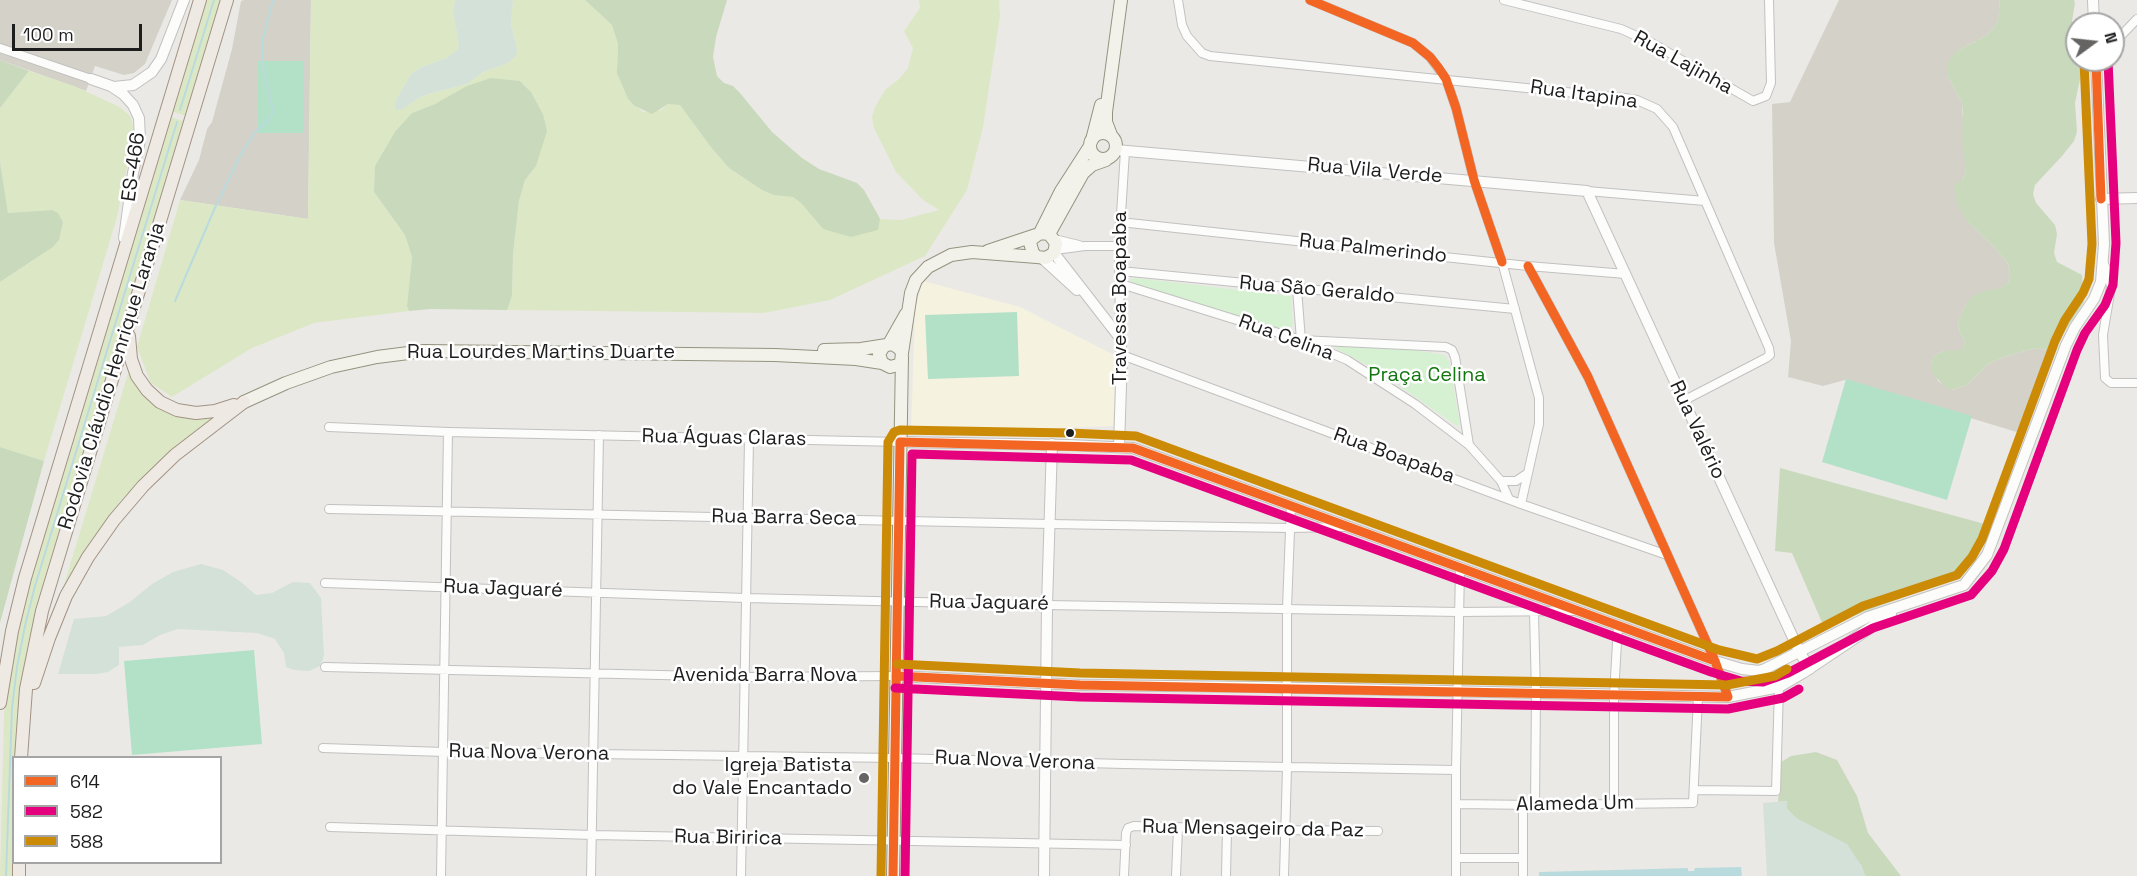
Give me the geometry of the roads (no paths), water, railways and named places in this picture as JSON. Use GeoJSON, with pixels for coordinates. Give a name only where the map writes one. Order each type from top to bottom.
{"type":"FeatureCollection","features":[{"type":"Feature","properties":{"kind":"main road","name":"Rodovia Cláudio Henrique Laranja"},"geometry":{"type":"LineString","coordinates":[[0,703],[6,659],[20,596],[200,0]]}},
{"type":"Feature","properties":{"kind":"main road","name":"Rodovia Cláudio Henrique Laranja"},"geometry":{"type":"LineString","coordinates":[[21,756],[26,689],[42,611],[226,0]]}},
{"type":"Feature","properties":{"kind":"main road"},"geometry":{"type":"LineString","coordinates":[[1050,243],[1083,173],[1092,165],[1106,160],[1121,150],[1111,135],[1105,117],[1121,0]]}},
{"type":"Feature","properties":{"kind":"main road"},"geometry":{"type":"LineString","coordinates":[[1106,160],[1095,156],[1091,143],[1110,78]]}},
{"type":"Feature","properties":{"kind":"main road"},"geometry":{"type":"LineString","coordinates":[[987,252],[1011,256],[1050,256],[1050,243],[1061,191],[1091,143],[1100,133],[1111,135]]}},
{"type":"Feature","properties":{"kind":"main road"},"geometry":{"type":"LineString","coordinates":[[1039,257],[1031,249],[1032,239],[1050,243]]}},
{"type":"Feature","properties":{"kind":"main road"},"geometry":{"type":"LineString","coordinates":[[901,407],[896,387],[879,354],[904,317],[916,280],[928,267],[951,255],[1050,243]]}},
{"type":"Feature","properties":{"kind":"main road"},"geometry":{"type":"LineString","coordinates":[[893,876],[902,355],[909,304]]}},
{"type":"Feature","properties":{"kind":"main road"},"geometry":{"type":"LineString","coordinates":[[128,324],[129,351],[133,368],[147,390],[160,402],[177,410],[196,413],[215,411],[244,402]]}},
{"type":"Feature","properties":{"kind":"main road"},"geometry":{"type":"LineString","coordinates":[[886,345],[897,346],[902,355]]}},
{"type":"Feature","properties":{"kind":"main road","name":"Rua Lourdes Martins Duarte"},"geometry":{"type":"LineString","coordinates":[[775,355],[886,345]]}},
{"type":"Feature","properties":{"kind":"main road","name":"Rua Lourdes Martins Duarte"},"geometry":{"type":"LineString","coordinates":[[244,402],[286,382],[331,367],[377,357],[424,351],[775,355],[856,359],[884,364]]}},
{"type":"Feature","properties":{"kind":"main road"},"geometry":{"type":"LineString","coordinates":[[884,364],[890,367],[898,365],[902,355]]}},
{"type":"Feature","properties":{"kind":"main road"},"geometry":{"type":"LineString","coordinates":[[21,756],[30,702],[41,659],[57,617],[88,557],[114,520],[159,470],[193,440],[244,402]]}},
{"type":"Feature","properties":{"kind":"street","name":"ES-466"},"geometry":{"type":"LineString","coordinates":[[111,86],[133,85],[153,72],[161,59],[184,0]]}},
{"type":"Feature","properties":{"kind":"street","name":"Rua Itapina"},"geometry":{"type":"LineString","coordinates":[[1178,0],[1182,26],[1187,36],[1202,53],[1210,56],[1625,98],[1648,104],[1657,110],[1673,127],[1769,348],[1770,355],[1683,400]]}},
{"type":"Feature","properties":{"kind":"street"},"geometry":{"type":"LineString","coordinates":[[1310,0],[1413,43],[1430,57],[1446,79],[1456,108],[1474,180],[1502,262],[1539,398],[1539,424],[1521,504]]}},
{"type":"Feature","properties":{"kind":"street","name":"Rua Lajinha"},"geometry":{"type":"LineString","coordinates":[[1504,0],[1621,29],[1652,43],[1753,101],[1766,96],[1771,83],[1770,0]]}},
{"type":"Feature","properties":{"kind":"street"},"geometry":{"type":"LineString","coordinates":[[2125,32],[2137,19]]}},
{"type":"Feature","properties":{"kind":"street","name":"ES-466"},"geometry":{"type":"LineString","coordinates":[[0,48],[111,86],[128,99],[136,111],[140,125],[140,140],[131,185],[122,259]]}},
{"type":"Feature","properties":{"kind":"street"},"geometry":{"type":"LineString","coordinates":[[1758,693],[1761,684],[1759,671],[1868,617],[1964,585],[1988,555],[2066,345],[2097,292],[2103,262],[2097,72]]}},
{"type":"Feature","properties":{"kind":"street","name":"Rua Vila Verde"},"geometry":{"type":"LineString","coordinates":[[1121,150],[1705,201]]}},
{"type":"Feature","properties":{"kind":"street","name":"Travessa Boapaba"},"geometry":{"type":"LineString","coordinates":[[1119,446],[1122,355],[1119,246],[1121,150]]}},
{"type":"Feature","properties":{"kind":"street","name":"Rua Valério"},"geometry":{"type":"LineString","coordinates":[[1587,191],[1800,652],[1810,669]]}},
{"type":"Feature","properties":{"kind":"street"},"geometry":{"type":"LineString","coordinates":[[2102,199],[2137,198]]}},
{"type":"Feature","properties":{"kind":"street","name":"Rua Palmerindo"},"geometry":{"type":"LineString","coordinates":[[1120,222],[1528,266],[1626,274]]}},
{"type":"Feature","properties":{"kind":"street"},"geometry":{"type":"LineString","coordinates":[[1050,243],[1119,246]]}},
{"type":"Feature","properties":{"kind":"street"},"geometry":{"type":"LineString","coordinates":[[1050,243],[1091,302],[1120,338]]}},
{"type":"Feature","properties":{"kind":"street"},"geometry":{"type":"LineString","coordinates":[[1039,257],[1091,302]]}},
{"type":"Feature","properties":{"kind":"street"},"geometry":{"type":"LineString","coordinates":[[2103,262],[2108,273],[2110,287],[2103,335],[2105,378],[2111,383],[2137,382]]}},
{"type":"Feature","properties":{"kind":"street"},"geometry":{"type":"LineString","coordinates":[[1528,266],[1588,377],[1715,661],[1728,697]]}},
{"type":"Feature","properties":{"kind":"street","name":"Rua São Geraldo"},"geometry":{"type":"LineString","coordinates":[[1120,271],[1515,309]]}},
{"type":"Feature","properties":{"kind":"street","name":"Rua Celina"},"geometry":{"type":"LineString","coordinates":[[1121,284],[1301,340],[1347,360],[1415,404],[1469,445],[1501,481],[1509,499]]}},
{"type":"Feature","properties":{"kind":"street"},"geometry":{"type":"LineString","coordinates":[[1297,289],[1301,340],[1446,347],[1452,351],[1455,357],[1469,445]]}},
{"type":"Feature","properties":{"kind":"street","name":"Rua Boapaba"},"geometry":{"type":"LineString","coordinates":[[1122,355],[1521,504],[1666,555]]}},
{"type":"Feature","properties":{"kind":"street","name":"Rua Águas Claras"},"geometry":{"type":"LineString","coordinates":[[330,428],[1052,444],[1133,448],[1715,661],[1742,669],[1759,671]]}},
{"type":"Feature","properties":{"kind":"street"},"geometry":{"type":"LineString","coordinates":[[441,876],[448,432]]}},
{"type":"Feature","properties":{"kind":"street"},"geometry":{"type":"LineString","coordinates":[[591,876],[599,435]]}},
{"type":"Feature","properties":{"kind":"street"},"geometry":{"type":"LineString","coordinates":[[741,876],[745,756],[744,677],[749,439]]}},
{"type":"Feature","properties":{"kind":"street"},"geometry":{"type":"LineString","coordinates":[[1044,876],[1047,605],[1052,444]]}},
{"type":"Feature","properties":{"kind":"street"},"geometry":{"type":"LineString","coordinates":[[1501,481],[1516,481],[1529,472]]}},
{"type":"Feature","properties":{"kind":"street"},"geometry":{"type":"LineString","coordinates":[[1284,876],[1287,608],[1291,506]]}},
{"type":"Feature","properties":{"kind":"street","name":"Rua Barra Seca"},"geometry":{"type":"LineString","coordinates":[[329,508],[1050,524],[1347,527]]}},
{"type":"Feature","properties":{"kind":"street"},"geometry":{"type":"LineString","coordinates":[[1456,876],[1460,569]]}},
{"type":"Feature","properties":{"kind":"street","name":"Rua Jaguaré"},"geometry":{"type":"LineString","coordinates":[[325,583],[746,598],[1047,605],[1534,613],[1581,611]]}},
{"type":"Feature","properties":{"kind":"street","name":"Avenida Barra Nova"},"geometry":{"type":"LineString","coordinates":[[325,667],[744,677],[896,676],[1047,684],[1728,697],[1758,693],[1779,687],[1810,669],[1882,619],[1915,602]]}},
{"type":"Feature","properties":{"kind":"street"},"geometry":{"type":"LineString","coordinates":[[1534,613],[1535,805]]}},
{"type":"Feature","properties":{"kind":"street"},"geometry":{"type":"LineString","coordinates":[[1614,803],[1614,695],[1618,625]]}},
{"type":"Feature","properties":{"kind":"street"},"geometry":{"type":"LineString","coordinates":[[1698,697],[1694,790],[1776,791],[1779,687]]}},
{"type":"Feature","properties":{"kind":"street","name":"Rua Nova Verona"},"geometry":{"type":"LineString","coordinates":[[322,748],[1456,770]]}},
{"type":"Feature","properties":{"kind":"street","name":"Alameda Um"},"geometry":{"type":"LineString","coordinates":[[1456,804],[1693,803],[1694,790]]}},
{"type":"Feature","properties":{"kind":"street"},"geometry":{"type":"LineString","coordinates":[[1523,805],[1523,876]]}},
{"type":"Feature","properties":{"kind":"street","name":"Rua Mensageiro da Paz"},"geometry":{"type":"LineString","coordinates":[[1126,845],[1128,828],[1134,826],[1378,831]]}},
{"type":"Feature","properties":{"kind":"street","name":"Rua Biririca"},"geometry":{"type":"LineString","coordinates":[[330,827],[593,835],[1126,845]]}},
{"type":"Feature","properties":{"kind":"street"},"geometry":{"type":"LineString","coordinates":[[1176,876],[1178,828]]}},
{"type":"Feature","properties":{"kind":"street"},"geometry":{"type":"LineString","coordinates":[[1226,876],[1227,829]]}},
{"type":"Feature","properties":{"kind":"street"},"geometry":{"type":"LineString","coordinates":[[1124,876],[1126,845]]}},
{"type":"Feature","properties":{"kind":"street"},"geometry":{"type":"LineString","coordinates":[[1457,858],[1523,858]]}},
{"type":"Feature","properties":{"kind":"water"},"geometry":{"type":"Polygon","coordinates":[[[1741,867],[1742,876],[1539,876],[1539,872],[1688,868],[1688,871],[1694,871],[1695,868],[1741,867]]]}},
{"type":"Feature","properties":{"kind":"waterway"},"geometry":{"type":"LineString","coordinates":[[180,110],[214,0]]}},
{"type":"Feature","properties":{"kind":"waterway"},"geometry":{"type":"LineString","coordinates":[[175,301],[239,158],[254,133],[268,121],[273,112],[262,61],[263,38],[273,0]]}},
{"type":"Feature","properties":{"kind":"waterway"},"geometry":{"type":"LineString","coordinates":[[6,876],[12,708],[25,626],[35,586],[177,122]]}},
{"type":"Feature","properties":{"kind":"place","name":"Igreja Batista do Vale Encantado"},"geometry":{"type":"Point","coordinates":[864,778]}},
{"type":"Feature","properties":{"kind":"park label","name":"Praça Celina"},"geometry":{"type":"Point","coordinates":[1427,376]}}]}
